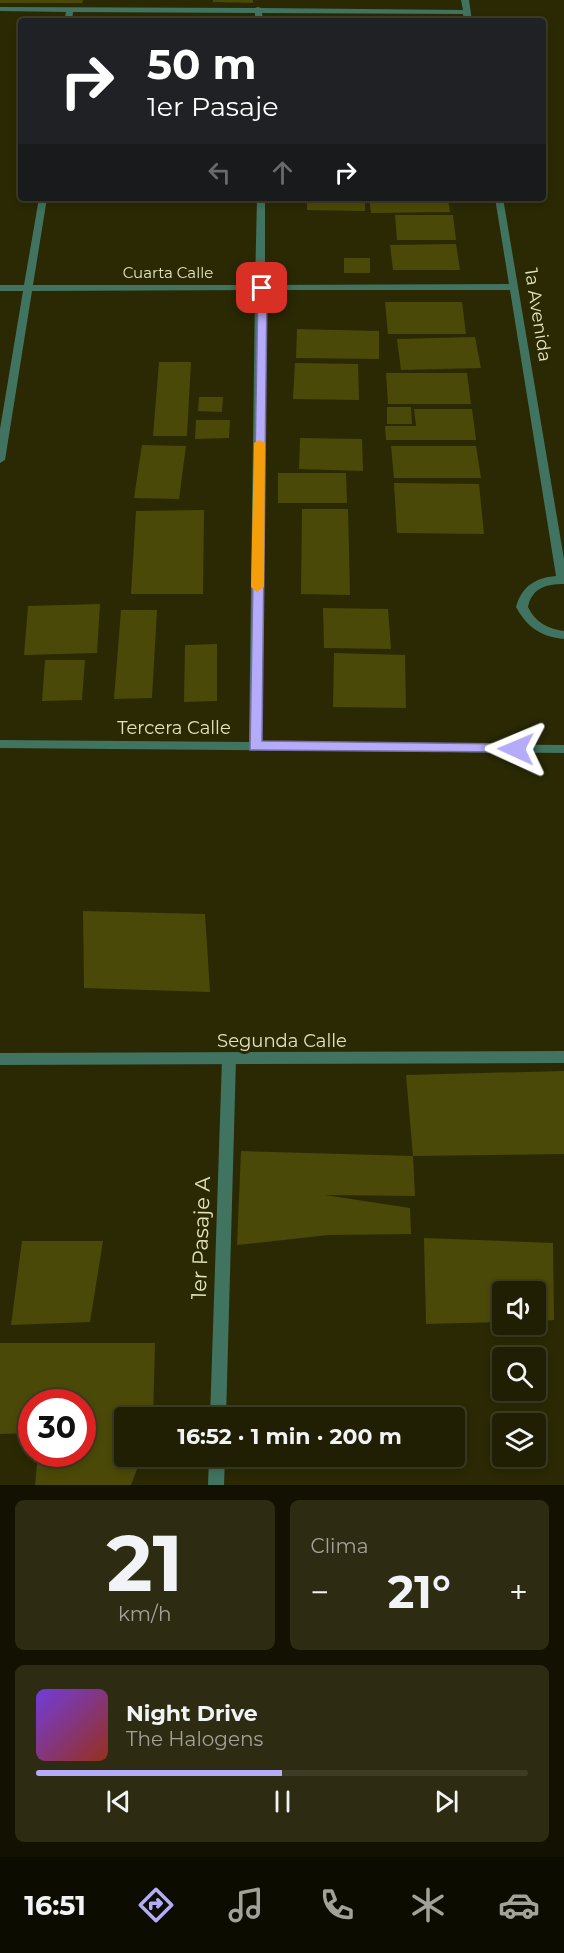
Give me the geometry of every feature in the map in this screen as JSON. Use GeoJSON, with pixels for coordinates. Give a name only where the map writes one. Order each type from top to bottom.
{"type":"FeatureCollection","features":[{"type":"Feature","properties":{"kind":"street"},"geometry":{"type":"LineString","coordinates":[[465,0],[467,18]]}},
{"type":"Feature","properties":{"kind":"street"},"geometry":{"type":"LineString","coordinates":[[0,9],[466,12]]}},
{"type":"Feature","properties":{"kind":"street"},"geometry":{"type":"LineString","coordinates":[[68,18],[70,9]]}},
{"type":"Feature","properties":{"kind":"street"},"geometry":{"type":"LineString","coordinates":[[258,9],[258,18]]}},
{"type":"Feature","properties":{"kind":"street"},"geometry":{"type":"LineString","coordinates":[[0,460],[43,201]]}},
{"type":"Feature","properties":{"kind":"street"},"geometry":{"type":"LineString","coordinates":[[255,746],[262,288],[261,201]]}},
{"type":"Feature","properties":{"kind":"street","name":"1a Avenida"},"geometry":{"type":"LineString","coordinates":[[500,201],[563,580],[549,581],[528,590],[522,607],[534,625],[544,631],[564,635]]}},
{"type":"Feature","properties":{"kind":"street","name":"Cuarta Calle"},"geometry":{"type":"LineString","coordinates":[[0,288],[515,287]]}},
{"type":"Feature","properties":{"kind":"street","name":"Tercera Calle"},"geometry":{"type":"LineString","coordinates":[[0,744],[564,749]]}},
{"type":"Feature","properties":{"kind":"street","name":"Segunda Calle"},"geometry":{"type":"LineString","coordinates":[[0,1059],[564,1057]]}},
{"type":"Feature","properties":{"kind":"street","name":"1er Pasaje A"},"geometry":{"type":"LineString","coordinates":[[218,1407],[229,1059]]}},
{"type":"Feature","properties":{"kind":"street"},"geometry":{"type":"LineString","coordinates":[[216,1485],[217,1467]]}},
{"type":"Feature","properties":{"kind":"building"},"geometry":{"type":"Polygon","coordinates":[[[0,0],[83,0],[82,3],[0,3],[0,0]]]}},
{"type":"Feature","properties":{"kind":"building"},"geometry":{"type":"Polygon","coordinates":[[[213,0],[253,0],[253,3],[213,2],[213,0]]]}},
{"type":"Feature","properties":{"kind":"building"},"geometry":{"type":"Polygon","coordinates":[[[307,201],[365,201],[365,211],[307,210],[307,201]]]}},
{"type":"Feature","properties":{"kind":"building"},"geometry":{"type":"Polygon","coordinates":[[[369,201],[448,201],[450,212],[371,213],[369,201]]]}},
{"type":"Feature","properties":{"kind":"building"},"geometry":{"type":"Polygon","coordinates":[[[395,215],[453,215],[456,240],[397,240],[395,215]]]}},
{"type":"Feature","properties":{"kind":"building"},"geometry":{"type":"Polygon","coordinates":[[[456,244],[460,270],[393,270],[390,245],[456,244]]]}},
{"type":"Feature","properties":{"kind":"building"},"geometry":{"type":"Polygon","coordinates":[[[344,258],[370,258],[370,273],[344,273],[344,258]]]}},
{"type":"Feature","properties":{"kind":"building"},"geometry":{"type":"Polygon","coordinates":[[[385,302],[462,302],[466,334],[388,334],[385,302]]]}},
{"type":"Feature","properties":{"kind":"building"},"geometry":{"type":"Polygon","coordinates":[[[297,329],[379,331],[379,359],[296,358],[297,329]]]}},
{"type":"Feature","properties":{"kind":"building"},"geometry":{"type":"Polygon","coordinates":[[[475,337],[481,368],[401,370],[397,339],[475,337]]]}},
{"type":"Feature","properties":{"kind":"building"},"geometry":{"type":"Polygon","coordinates":[[[159,362],[191,362],[187,436],[153,436],[159,362]]]}},
{"type":"Feature","properties":{"kind":"building"},"geometry":{"type":"Polygon","coordinates":[[[295,363],[358,364],[359,400],[293,399],[295,363]]]}},
{"type":"Feature","properties":{"kind":"building"},"geometry":{"type":"Polygon","coordinates":[[[386,373],[467,373],[471,404],[388,404],[386,373]]]}},
{"type":"Feature","properties":{"kind":"building"},"geometry":{"type":"Polygon","coordinates":[[[199,397],[223,397],[222,412],[198,411],[199,397]]]}},
{"type":"Feature","properties":{"kind":"building"},"geometry":{"type":"Polygon","coordinates":[[[387,407],[411,407],[412,424],[387,424],[387,407]]]}},
{"type":"Feature","properties":{"kind":"building"},"geometry":{"type":"Polygon","coordinates":[[[414,409],[472,409],[476,440],[386,440],[385,426],[416,426],[414,409]]]}},
{"type":"Feature","properties":{"kind":"building"},"geometry":{"type":"Polygon","coordinates":[[[196,420],[230,420],[229,438],[195,439],[196,420]]]}},
{"type":"Feature","properties":{"kind":"building"},"geometry":{"type":"Polygon","coordinates":[[[300,438],[362,439],[363,471],[299,469],[300,438]]]}},
{"type":"Feature","properties":{"kind":"building"},"geometry":{"type":"Polygon","coordinates":[[[142,445],[186,446],[179,499],[134,498],[142,445]]]}},
{"type":"Feature","properties":{"kind":"building"},"geometry":{"type":"Polygon","coordinates":[[[391,446],[476,446],[481,478],[394,478],[391,446]]]}},
{"type":"Feature","properties":{"kind":"building"},"geometry":{"type":"Polygon","coordinates":[[[278,473],[346,473],[347,503],[278,503],[278,473]]]}},
{"type":"Feature","properties":{"kind":"building"},"geometry":{"type":"Polygon","coordinates":[[[394,483],[479,484],[484,534],[397,533],[394,483]]]}},
{"type":"Feature","properties":{"kind":"building"},"geometry":{"type":"Polygon","coordinates":[[[302,509],[348,509],[350,595],[301,594],[302,509]]]}},
{"type":"Feature","properties":{"kind":"building"},"geometry":{"type":"Polygon","coordinates":[[[204,510],[203,594],[131,594],[136,511],[204,510]]]}},
{"type":"Feature","properties":{"kind":"building"},"geometry":{"type":"Polygon","coordinates":[[[100,604],[97,653],[24,655],[28,606],[100,604]]]}},
{"type":"Feature","properties":{"kind":"building"},"geometry":{"type":"Polygon","coordinates":[[[323,608],[388,609],[391,649],[324,648],[323,608]]]}},
{"type":"Feature","properties":{"kind":"building"},"geometry":{"type":"Polygon","coordinates":[[[121,610],[157,610],[152,698],[114,699],[121,610]]]}},
{"type":"Feature","properties":{"kind":"building"},"geometry":{"type":"Polygon","coordinates":[[[217,644],[217,701],[184,702],[185,645],[217,644]]]}},
{"type":"Feature","properties":{"kind":"building"},"geometry":{"type":"Polygon","coordinates":[[[334,653],[405,655],[406,708],[333,707],[334,653]]]}},
{"type":"Feature","properties":{"kind":"building"},"geometry":{"type":"Polygon","coordinates":[[[45,660],[85,660],[82,700],[42,701],[45,660]]]}},
{"type":"Feature","properties":{"kind":"building"},"geometry":{"type":"Polygon","coordinates":[[[83,911],[205,914],[210,992],[84,988],[83,911]]]}},
{"type":"Feature","properties":{"kind":"building"},"geometry":{"type":"Polygon","coordinates":[[[564,1071],[564,1154],[413,1156],[406,1075],[564,1071]]]}},
{"type":"Feature","properties":{"kind":"building"},"geometry":{"type":"Polygon","coordinates":[[[241,1151],[413,1156],[415,1196],[325,1195],[410,1208],[411,1234],[328,1235],[237,1245],[241,1151]]]}},
{"type":"Feature","properties":{"kind":"building"},"geometry":{"type":"Polygon","coordinates":[[[424,1238],[553,1243],[554,1320],[546,1320],[546,1281],[492,1281],[492,1322],[426,1324],[424,1238]]]}},
{"type":"Feature","properties":{"kind":"building"},"geometry":{"type":"Polygon","coordinates":[[[22,1241],[103,1241],[90,1322],[11,1325],[22,1241]]]}},
{"type":"Feature","properties":{"kind":"building"},"geometry":{"type":"Polygon","coordinates":[[[0,1343],[155,1343],[153,1407],[114,1407],[114,1467],[138,1467],[131,1485],[35,1485],[37,1467],[96,1467],[96,1389],[18,1389],[18,1433],[0,1434],[0,1343]]]}},
{"type":"Feature","properties":{"kind":"slow traffic"},"geometry":{"type":"LineString","coordinates":[[257,587],[259,443]]}},
{"type":"Feature","properties":{"kind":"route"},"geometry":{"type":"LineString","coordinates":[[262,288],[255,746],[516,749]]}}]}
